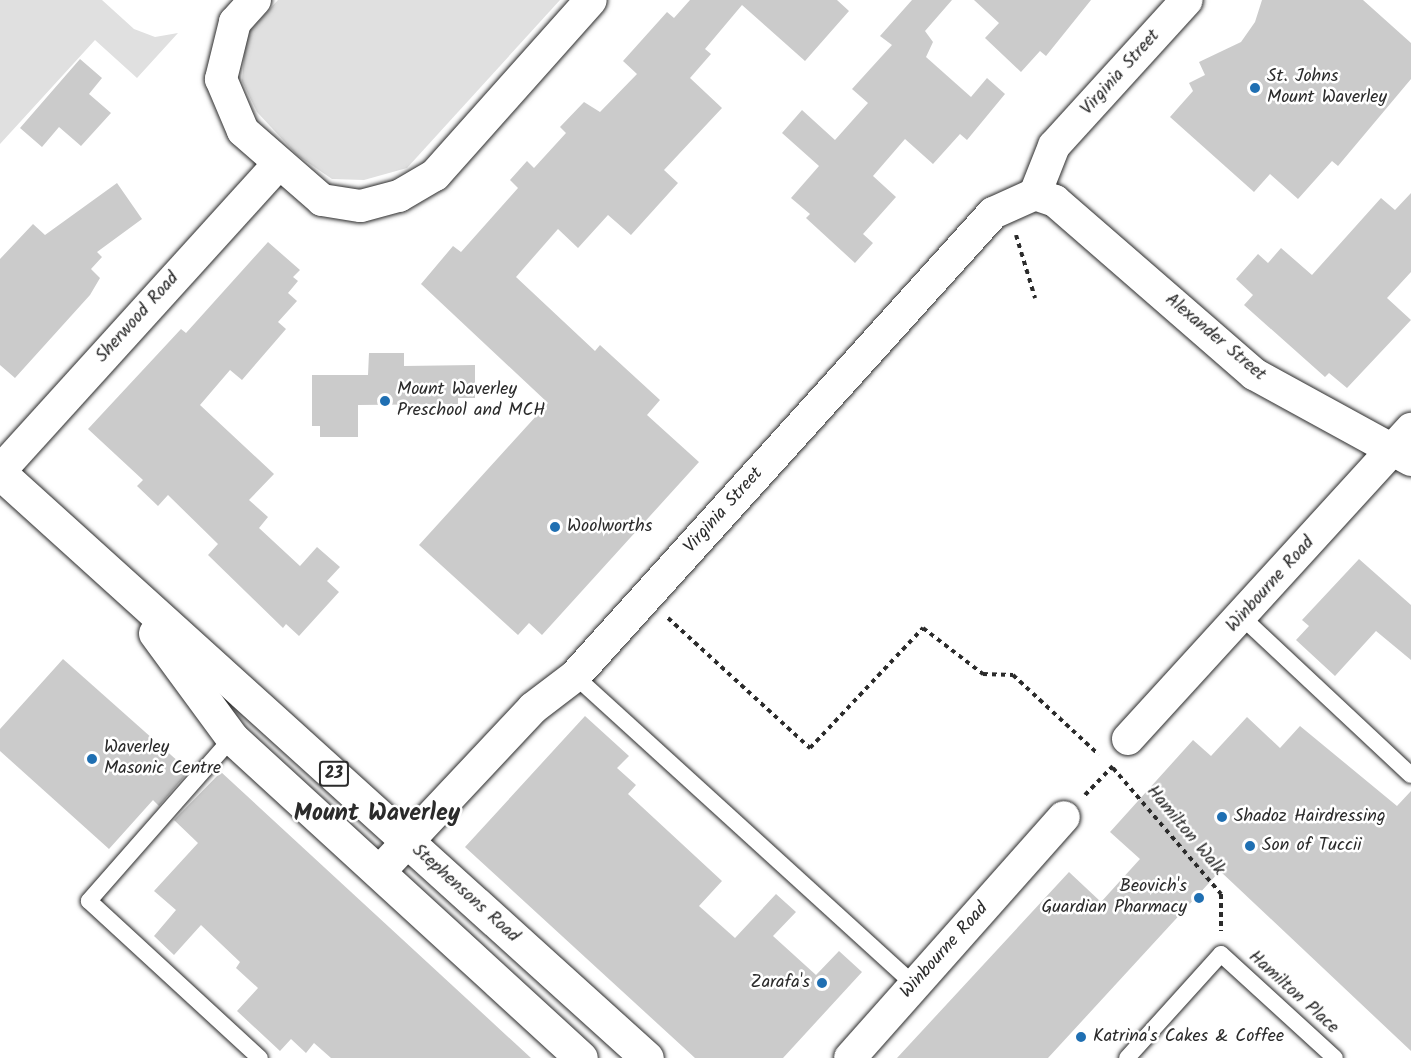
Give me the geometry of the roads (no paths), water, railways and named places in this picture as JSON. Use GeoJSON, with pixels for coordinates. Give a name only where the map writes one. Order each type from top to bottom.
{"type":"FeatureCollection","features":[{"type":"Feature","properties":{"kind":"main road","name":"Stephensons Road"},"geometry":{"type":"LineString","coordinates":[[0,472],[122,586],[261,706],[407,842],[647,1058]]}},
{"type":"Feature","properties":{"kind":"main road","name":"Stephensons Road"},"geometry":{"type":"LineString","coordinates":[[122,586],[232,738],[381,870],[582,1058]]}},
{"type":"Feature","properties":{"kind":"main road"},"geometry":{"type":"LineString","coordinates":[[232,738],[261,706]]}},
{"type":"Feature","properties":{"kind":"street"},"geometry":{"type":"LineString","coordinates":[[255,0],[235,22],[221,79],[243,131],[277,165],[322,200],[361,206],[399,196],[435,175],[591,0]]}},
{"type":"Feature","properties":{"kind":"street","name":"Virginia Street"},"geometry":{"type":"LineString","coordinates":[[381,870],[532,708],[575,676],[993,213],[1045,197],[1054,146],[1187,0]]}},
{"type":"Feature","properties":{"kind":"street","name":"Sherwood Road"},"geometry":{"type":"LineString","coordinates":[[0,472],[277,165]]}},
{"type":"Feature","properties":{"kind":"street","name":"Alexander Street"},"geometry":{"type":"LineString","coordinates":[[1045,197],[1254,374],[1306,406],[1405,448]]}},
{"type":"Feature","properties":{"kind":"street","name":"Winbourne Road"},"geometry":{"type":"LineString","coordinates":[[1128,739],[1405,448]]}},
{"type":"Feature","properties":{"kind":"street","name":"Winbourne Road"},"geometry":{"type":"LineString","coordinates":[[850,1058],[1064,817]]}},
{"type":"Feature","properties":{"kind":"lane"},"geometry":{"type":"LineString","coordinates":[[1242,617],[1411,775]]}},
{"type":"Feature","properties":{"kind":"lane"},"geometry":{"type":"LineString","coordinates":[[575,676],[915,985]]}},
{"type":"Feature","properties":{"kind":"lane"},"geometry":{"type":"LineString","coordinates":[[232,738],[89,901],[260,1058]]}},
{"type":"Feature","properties":{"kind":"lane","name":"Hamilton Place"},"geometry":{"type":"LineString","coordinates":[[1127,1058],[1221,954],[1335,1058]]}},
{"type":"Feature","properties":{"kind":"place","name":"St. Johns Mount Waverley"},"geometry":{"type":"Point","coordinates":[1255,88]}},
{"type":"Feature","properties":{"kind":"place","name":"Mount Waverley Preschool and MCH"},"geometry":{"type":"Point","coordinates":[385,401]}},
{"type":"Feature","properties":{"kind":"place","name":"Woolworths"},"geometry":{"type":"Point","coordinates":[555,527]}},
{"type":"Feature","properties":{"kind":"place","name":"Waverley Masonic Centre"},"geometry":{"type":"Point","coordinates":[92,759]}},
{"type":"Feature","properties":{"kind":"place","name":"Shadoz Hairdressing"},"geometry":{"type":"Point","coordinates":[1222,817]}},
{"type":"Feature","properties":{"kind":"place","name":"Son of Tuccii"},"geometry":{"type":"Point","coordinates":[1250,846]}},
{"type":"Feature","properties":{"kind":"place","name":"Beovich's Guardian Pharmacy"},"geometry":{"type":"Point","coordinates":[1199,898]}},
{"type":"Feature","properties":{"kind":"place","name":"Zarafa's"},"geometry":{"type":"Point","coordinates":[822,983]}},
{"type":"Feature","properties":{"kind":"place","name":"Katrina's Cakes & Coffee"},"geometry":{"type":"Point","coordinates":[1081,1037]}},
{"type":"Feature","properties":{"kind":"district","name":"Mount Waverley"},"geometry":{"type":"Point","coordinates":[377,814]}}]}
